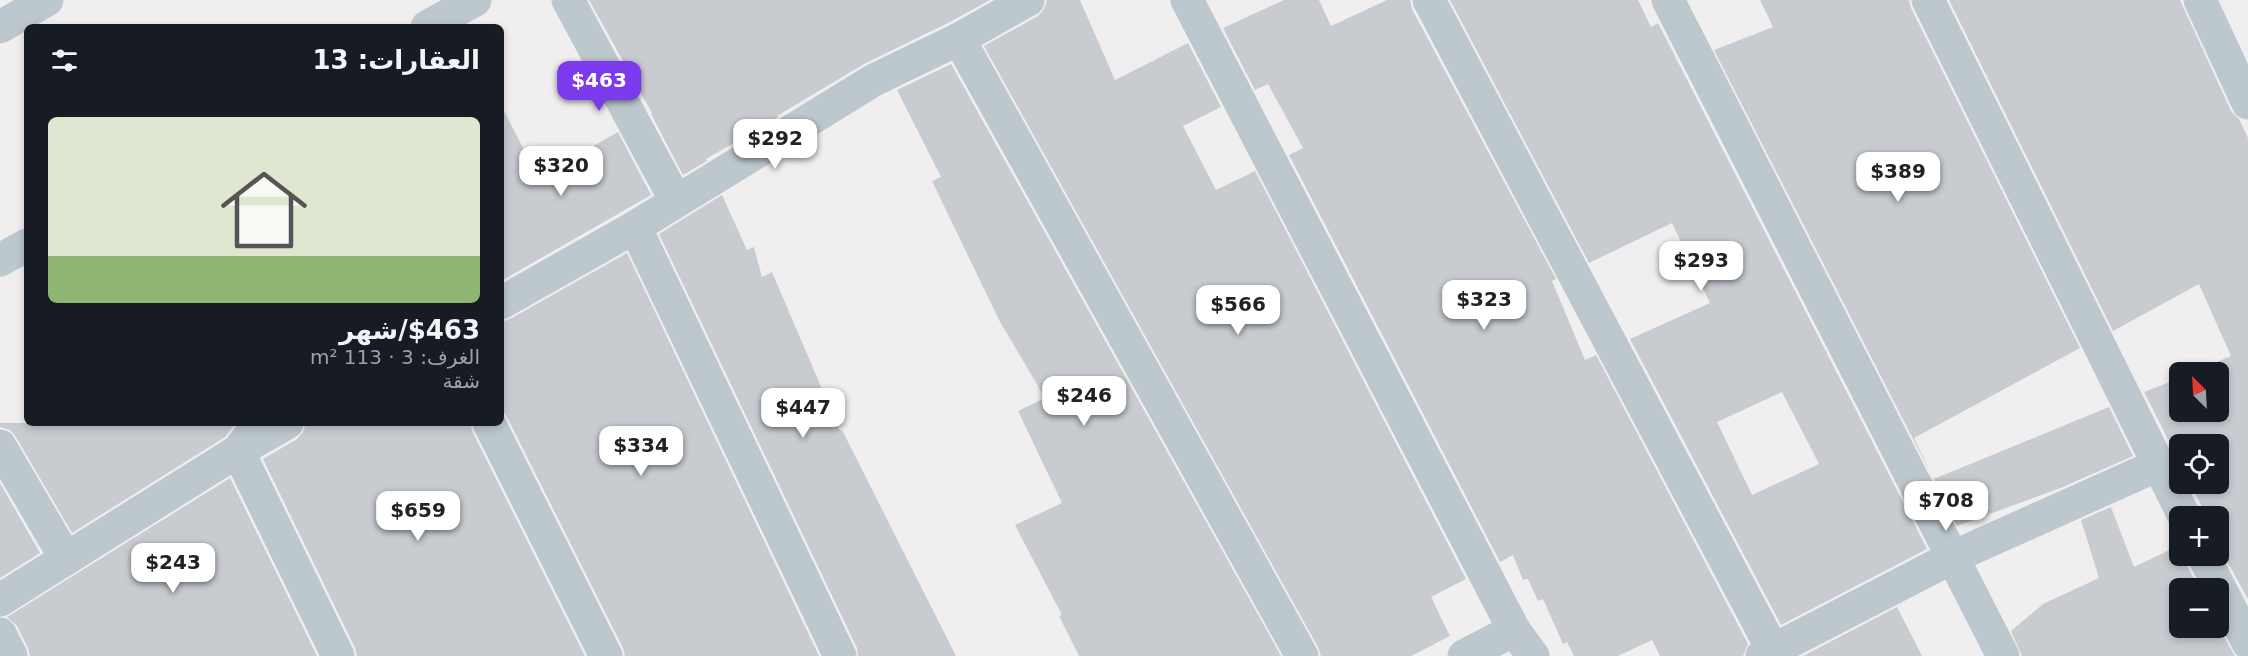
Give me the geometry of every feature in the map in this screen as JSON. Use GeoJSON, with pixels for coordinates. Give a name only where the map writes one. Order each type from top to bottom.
{"type":"FeatureCollection","features":[{"type":"Feature","properties":{"kind":"street"},"geometry":{"type":"LineString","coordinates":[[432,24],[475,0]]}},
{"type":"Feature","properties":{"kind":"street"},"geometry":{"type":"LineString","coordinates":[[568,0],[676,201]]}},
{"type":"Feature","properties":{"kind":"street"},"geometry":{"type":"LineString","coordinates":[[504,301],[635,227],[874,80],[959,39],[1028,0]]}},
{"type":"Feature","properties":{"kind":"street"},"geometry":{"type":"LineString","coordinates":[[1187,0],[1523,643],[1464,656]]}},
{"type":"Feature","properties":{"kind":"street"},"geometry":{"type":"LineString","coordinates":[[1429,0],[1771,654],[1953,557],[2158,465]]}},
{"type":"Feature","properties":{"kind":"street"},"geometry":{"type":"LineString","coordinates":[[1668,0],[2003,656]]}},
{"type":"Feature","properties":{"kind":"street"},"geometry":{"type":"LineString","coordinates":[[1928,0],[2179,506]]}},
{"type":"Feature","properties":{"kind":"street"},"geometry":{"type":"LineString","coordinates":[[2200,0],[2248,103]]}},
{"type":"Feature","properties":{"kind":"street"},"geometry":{"type":"LineString","coordinates":[[0,27],[44,11]]}},
{"type":"Feature","properties":{"kind":"street"},"geometry":{"type":"LineString","coordinates":[[959,39],[1302,656]]}},
{"type":"Feature","properties":{"kind":"street"},"geometry":{"type":"LineString","coordinates":[[635,227],[840,656]]}},
{"type":"Feature","properties":{"kind":"street"},"geometry":{"type":"LineString","coordinates":[[0,260],[24,246]]}},
{"type":"Feature","properties":{"kind":"street"},"geometry":{"type":"LineString","coordinates":[[238,451],[257,426]]}},
{"type":"Feature","properties":{"kind":"street"},"geometry":{"type":"LineString","coordinates":[[0,600],[282,426]]}},
{"type":"Feature","properties":{"kind":"street"},"geometry":{"type":"LineString","coordinates":[[491,426],[606,656]]}},
{"type":"Feature","properties":{"kind":"street"},"geometry":{"type":"LineString","coordinates":[[0,446],[66,559]]}},
{"type":"Feature","properties":{"kind":"street"},"geometry":{"type":"LineString","coordinates":[[238,451],[338,656]]}},
{"type":"Feature","properties":{"kind":"street"},"geometry":{"type":"LineString","coordinates":[[2209,566],[2248,643]]}},
{"type":"Feature","properties":{"kind":"street"},"geometry":{"type":"LineString","coordinates":[[0,634],[11,656]]}},
{"type":"Feature","properties":{"kind":"building"},"geometry":{"type":"Polygon","coordinates":[[[589,0],[990,0],[864,64],[683,175],[652,113],[589,0]]]}},
{"type":"Feature","properties":{"kind":"building"},"geometry":{"type":"Polygon","coordinates":[[[1047,0],[1080,0],[1115,80],[1188,43],[1221,107],[1183,126],[1216,190],[1255,171],[1466,579],[1431,597],[1450,636],[1411,656],[1321,656],[984,46],[1038,16],[1047,0]]]}},
{"type":"Feature","properties":{"kind":"building"},"geometry":{"type":"Polygon","coordinates":[[[1284,0],[1319,0],[1331,26],[1387,0],[1410,0],[1412,9],[1556,279],[1552,281],[1585,360],[1596,355],[1748,644],[1743,656],[1660,656],[1652,640],[1618,656],[1574,656],[1567,642],[1563,644],[1543,599],[1538,601],[1528,579],[1523,580],[1513,555],[1500,562],[1289,155],[1303,148],[1268,84],[1255,90],[1223,28],[1284,0]]]}},
{"type":"Feature","properties":{"kind":"building"},"geometry":{"type":"Polygon","coordinates":[[[1450,0],[1638,0],[1651,27],[1658,23],[1927,549],[1781,625],[1630,339],[1710,303],[1672,223],[1589,263],[1450,0]],[[1782,392],[1717,422],[1752,495],[1819,464],[1782,392]]]}},
{"type":"Feature","properties":{"kind":"building"},"geometry":{"type":"Polygon","coordinates":[[[1760,0],[1909,0],[2080,348],[1914,438],[1932,476],[1714,50],[1773,27],[1760,0]]]}},
{"type":"Feature","properties":{"kind":"building"},"geometry":{"type":"Polygon","coordinates":[[[1949,0],[2180,0],[2231,111],[2239,119],[2248,138],[2248,599],[2229,565],[2229,506],[2202,506],[2196,494],[2229,494],[2229,434],[2169,434],[2169,441],[2144,392],[2169,382],[2169,422],[2229,422],[2229,362],[2217,362],[2231,356],[2199,284],[2113,331],[1949,0]]]}},
{"type":"Feature","properties":{"kind":"building"},"geometry":{"type":"Polygon","coordinates":[[[951,64],[1281,656],[1079,656],[1059,616],[1062,615],[1015,525],[1062,503],[1018,411],[1045,398],[999,320],[932,181],[941,177],[897,90],[951,64]]]}},
{"type":"Feature","properties":{"kind":"building"},"geometry":{"type":"Polygon","coordinates":[[[504,111],[538,177],[618,132],[651,195],[504,279],[504,111]]]}},
{"type":"Feature","properties":{"kind":"building"},"geometry":{"type":"Polygon","coordinates":[[[722,195],[747,250],[754,247],[762,277],[772,272],[840,431],[842,430],[956,656],[858,656],[857,648],[659,234],[722,195]]]}},
{"type":"Feature","properties":{"kind":"building"},"geometry":{"type":"Polygon","coordinates":[[[627,253],[819,656],[625,656],[504,413],[504,321],[627,253]]]}},
{"type":"Feature","properties":{"kind":"building"},"geometry":{"type":"Polygon","coordinates":[[[2109,407],[2133,456],[2063,487],[1957,526],[1934,479],[2109,407]]]}},
{"type":"Feature","properties":{"kind":"building"},"geometry":{"type":"Polygon","coordinates":[[[0,423],[24,423],[24,426],[234,426],[225,437],[72,533],[16,437],[10,430],[0,427],[0,423]]]}},
{"type":"Feature","properties":{"kind":"building"},"geometry":{"type":"Polygon","coordinates":[[[305,426],[471,426],[585,656],[357,656],[263,459],[297,439],[305,426]]]}},
{"type":"Feature","properties":{"kind":"building"},"geometry":{"type":"Polygon","coordinates":[[[230,478],[317,656],[30,656],[17,626],[7,617],[230,478]]]}},
{"type":"Feature","properties":{"kind":"building"},"geometry":{"type":"Polygon","coordinates":[[[0,483],[40,553],[0,578],[0,483]]]}},
{"type":"Feature","properties":{"kind":"building"},"geometry":{"type":"Polygon","coordinates":[[[2111,507],[2134,567],[2169,550],[2169,566],[2187,566],[2194,578],[2169,578],[2169,638],[2225,638],[2235,656],[2022,656],[2011,631],[2043,604],[2099,578],[2081,520],[2111,507]]]}},
{"type":"Feature","properties":{"kind":"building"},"geometry":{"type":"Polygon","coordinates":[[[1897,607],[1922,656],[1803,656],[1897,607]]]}}]}
